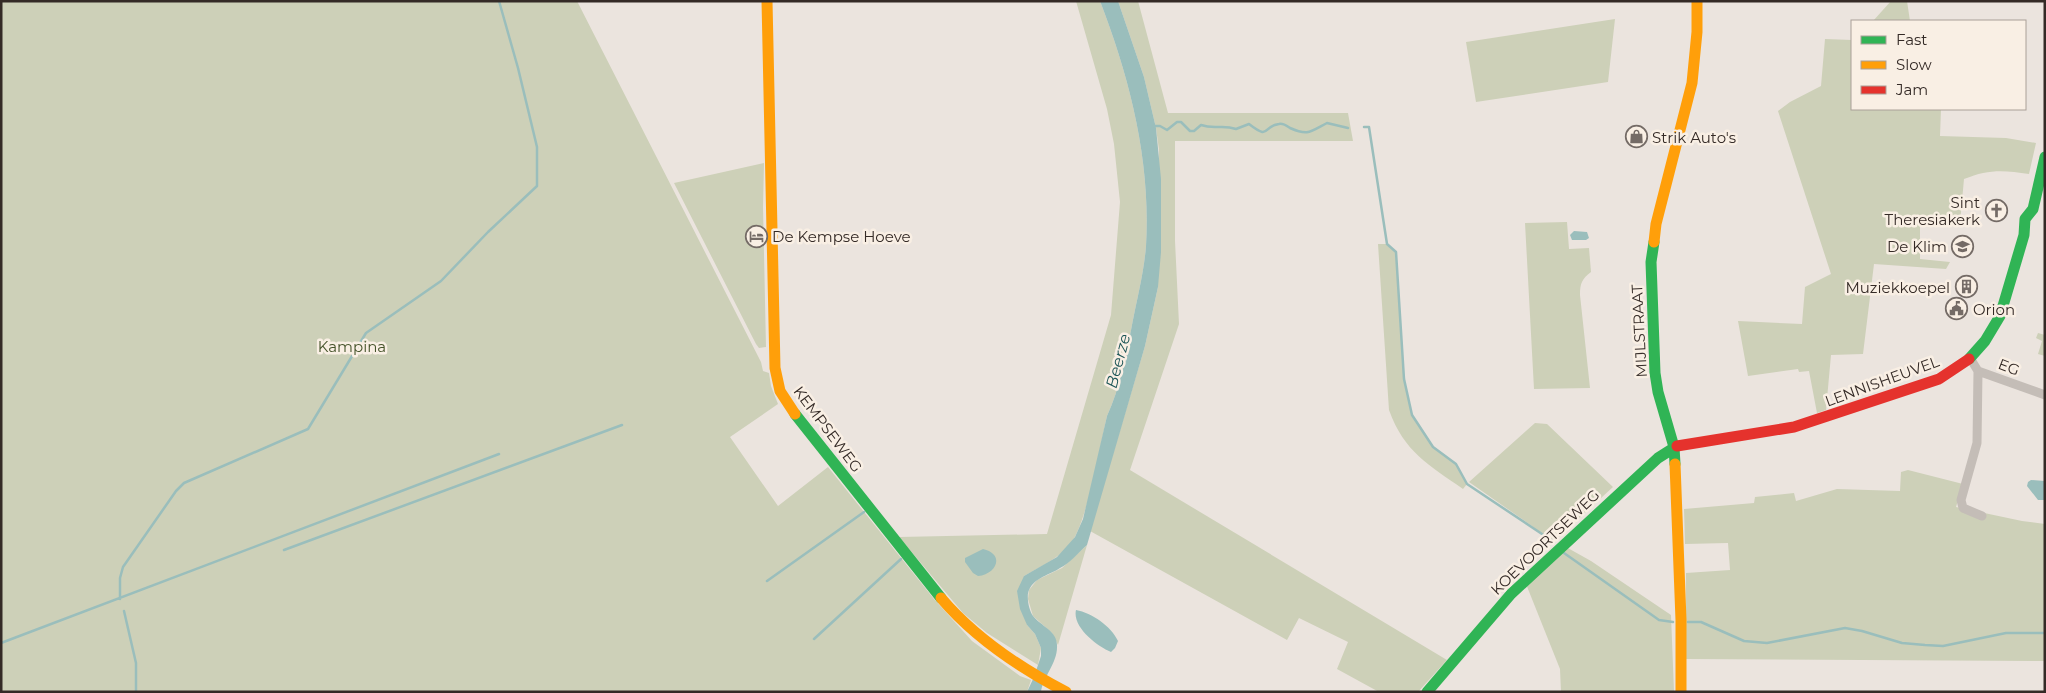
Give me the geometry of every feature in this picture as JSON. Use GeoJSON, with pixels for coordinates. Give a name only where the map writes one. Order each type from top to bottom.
{"type":"FeatureCollection","features":[{"type":"Feature","properties":{"kind":"street","name":"KEMPSEWEG"},"geometry":{"type":"LineString","coordinates":[[767,1],[775,368],[780,391],[786,402],[943,600],[977,634],[1032,672],[1066,692]]}},
{"type":"Feature","properties":{"kind":"street","name":"MIJLSTRAAT"},"geometry":{"type":"LineString","coordinates":[[1681,692],[1681,620],[1674,447],[1658,392],[1655,373],[1651,262],[1654,231],[1692,83],[1697,32],[1697,1]]}},
{"type":"Feature","properties":{"kind":"street","name":"LENNISHEUVEL"},"geometry":{"type":"LineString","coordinates":[[1674,447],[1794,428],[1939,379],[1970,358],[1994,328],[2003,308],[2024,235],[2025,220],[2032,209],[2045,157]]}},
{"type":"Feature","properties":{"kind":"street","name":"EG"},"geometry":{"type":"LineString","coordinates":[[1970,358],[1978,370],[2045,395]]}},
{"type":"Feature","properties":{"kind":"street"},"geometry":{"type":"LineString","coordinates":[[1978,370],[1977,443],[1961,500],[1963,508],[1982,516]]}},
{"type":"Feature","properties":{"kind":"street","name":"KOEVOORTSEWEG"},"geometry":{"type":"LineString","coordinates":[[1427,692],[1511,594],[1658,458],[1674,447]]}},
{"type":"Feature","properties":{"kind":"green space","name":"Kampina"},"geometry":{"type":"Polygon","coordinates":[[[1,1],[577,1],[761,362],[763,371],[769,373],[771,386],[778,404],[730,437],[778,506],[828,467],[934,599],[972,641],[1020,676],[1031,680],[1027,692],[1,692],[1,1]]]}},
{"type":"Feature","properties":{"kind":"green space"},"geometry":{"type":"Polygon","coordinates":[[[1076,1],[1100,1],[1121,60],[1142,152],[1147,214],[1146,246],[1142,276],[1125,360],[1116,394],[1107,416],[1082,521],[1076,536],[1064,551],[1024,576],[1027,625],[1035,634],[1041,648],[1038,665],[987,633],[963,613],[899,537],[1047,534],[1111,315],[1120,202],[1114,144],[1107,109],[1076,1]]]}},
{"type":"Feature","properties":{"kind":"green space"},"geometry":{"type":"Polygon","coordinates":[[[1118,1],[1138,1],[1168,113],[1348,113],[1353,141],[1175,141],[1175,241],[1179,324],[1130,470],[1447,660],[1418,692],[1379,692],[1337,669],[1348,642],[1299,618],[1287,640],[1090,531],[1145,346],[1158,287],[1159,150],[1156,128],[1144,77],[1118,1]]]}},
{"type":"Feature","properties":{"kind":"green space"},"geometry":{"type":"Polygon","coordinates":[[[1891,1],[1907,1],[1910,20],[1874,20],[1891,1]]]}},
{"type":"Feature","properties":{"kind":"green space"},"geometry":{"type":"Polygon","coordinates":[[[1615,19],[1608,82],[1476,102],[1466,42],[1615,19]]]}},
{"type":"Feature","properties":{"kind":"green space"},"geometry":{"type":"Polygon","coordinates":[[[1825,39],[1851,40],[1851,110],[1941,110],[1940,136],[2006,138],[2036,143],[2029,174],[1996,171],[1981,173],[1964,179],[1960,223],[1920,223],[1920,259],[1950,262],[1946,269],[1874,264],[1863,354],[1831,355],[1826,410],[1817,413],[1809,371],[1799,372],[1798,369],[1748,376],[1738,321],[1802,324],[1805,287],[1831,274],[1778,111],[1790,102],[1821,86],[1825,39]]]}},
{"type":"Feature","properties":{"kind":"green space"},"geometry":{"type":"Polygon","coordinates":[[[764,163],[766,347],[759,348],[674,183],[764,163]]]}},
{"type":"Feature","properties":{"kind":"green space"},"geometry":{"type":"Polygon","coordinates":[[[1567,222],[1569,249],[1589,248],[1591,272],[1582,282],[1580,295],[1590,388],[1534,389],[1525,223],[1567,222]]]}},
{"type":"Feature","properties":{"kind":"green space"},"geometry":{"type":"Polygon","coordinates":[[[1378,244],[1387,244],[1396,252],[1404,379],[1412,415],[1433,446],[1456,464],[1467,484],[1463,489],[1429,465],[1410,447],[1402,437],[1389,410],[1378,244]]]}},
{"type":"Feature","properties":{"kind":"green space"},"geometry":{"type":"Polygon","coordinates":[[[2038,333],[2045,335],[2045,356],[2038,354],[2042,341],[2036,338],[2038,333]]]}},
{"type":"Feature","properties":{"kind":"green space"},"geometry":{"type":"Polygon","coordinates":[[[1535,423],[1547,424],[1613,487],[1552,543],[1532,526],[1469,482],[1535,423]]]}},
{"type":"Feature","properties":{"kind":"green space"},"geometry":{"type":"Polygon","coordinates":[[[1908,470],[1963,484],[1956,507],[2045,524],[2045,661],[1686,659],[1686,573],[1730,570],[1728,543],[1685,544],[1684,509],[1754,503],[1755,497],[1794,493],[1796,501],[1837,489],[1900,491],[1901,472],[1908,470]]]}},
{"type":"Feature","properties":{"kind":"green space"},"geometry":{"type":"Polygon","coordinates":[[[1087,545],[1058,645],[1052,633],[1033,616],[1028,599],[1029,590],[1037,580],[1062,568],[1087,545]]]}},
{"type":"Feature","properties":{"kind":"green space"},"geometry":{"type":"Polygon","coordinates":[[[1566,547],[1591,561],[1671,615],[1674,692],[1561,692],[1560,669],[1526,584],[1566,547]]]}},
{"type":"Feature","properties":{"kind":"water"},"geometry":{"type":"Polygon","coordinates":[[[1100,1],[1118,1],[1144,77],[1156,128],[1161,179],[1161,252],[1158,287],[1145,346],[1087,545],[1067,563],[1035,582],[1028,593],[1028,603],[1032,614],[1036,620],[1052,632],[1056,640],[1057,652],[1044,680],[1041,692],[1027,692],[1041,656],[1041,648],[1020,609],[1017,591],[1024,576],[1057,557],[1075,537],[1083,519],[1107,416],[1116,394],[1125,360],[1145,256],[1147,214],[1142,152],[1121,60],[1100,1]]]}},
{"type":"Feature","properties":{"kind":"water"},"geometry":{"type":"Polygon","coordinates":[[[1574,231],[1587,232],[1589,238],[1586,240],[1572,240],[1570,235],[1574,231]]]}},
{"type":"Feature","properties":{"kind":"water"},"geometry":{"type":"Polygon","coordinates":[[[2031,480],[2045,481],[2045,500],[2038,500],[2027,486],[2031,480]]]}},
{"type":"Feature","properties":{"kind":"water"},"geometry":{"type":"Polygon","coordinates":[[[983,549],[994,555],[996,564],[990,572],[978,576],[973,573],[965,562],[965,558],[983,549]]]}},
{"type":"Feature","properties":{"kind":"water"},"geometry":{"type":"Polygon","coordinates":[[[1076,610],[1094,617],[1111,630],[1118,641],[1111,652],[1093,641],[1082,629],[1078,623],[1076,610]]]}},
{"type":"Feature","properties":{"kind":"waterway"},"geometry":{"type":"LineString","coordinates":[[120,599],[120,578],[123,567],[176,491],[184,483],[308,429],[366,333],[441,281],[488,232],[537,186],[537,147],[518,68],[499,1]]}},
{"type":"Feature","properties":{"kind":"waterway"},"geometry":{"type":"LineString","coordinates":[[1154,126],[1160,126],[1167,130],[1177,122],[1181,122],[1190,131],[1194,131],[1201,125],[1236,129],[1249,124],[1264,132],[1270,127],[1280,124],[1301,132],[1313,131],[1327,123],[1348,128]]}},
{"type":"Feature","properties":{"kind":"waterway"},"geometry":{"type":"LineString","coordinates":[[1364,127],[1369,127],[1387,244],[1396,252],[1404,379],[1412,415],[1433,447],[1456,464],[1467,484],[1554,542]]}},
{"type":"Feature","properties":{"kind":"waterway"},"geometry":{"type":"LineString","coordinates":[[284,550],[622,425]]}},
{"type":"Feature","properties":{"kind":"waterway"},"geometry":{"type":"LineString","coordinates":[[1,643],[499,454]]}},
{"type":"Feature","properties":{"kind":"waterway"},"geometry":{"type":"LineString","coordinates":[[767,581],[864,512]]}},
{"type":"Feature","properties":{"kind":"waterway"},"geometry":{"type":"LineString","coordinates":[[1564,553],[1659,620],[1673,622]]}},
{"type":"Feature","properties":{"kind":"waterway"},"geometry":{"type":"LineString","coordinates":[[814,639],[901,559]]}},
{"type":"Feature","properties":{"kind":"waterway"},"geometry":{"type":"LineString","coordinates":[[124,611],[136,663],[136,692]]}},
{"type":"Feature","properties":{"kind":"waterway"},"geometry":{"type":"LineString","coordinates":[[1688,622],[1701,622],[1744,641],[1767,643],[1845,628],[1902,643],[1943,646],[2006,633],[2045,633]]}},
{"type":"Feature","properties":{"kind":"traffic: fast"},"geometry":{"type":"LineString","coordinates":[[1969,359],[1985,341],[2000,316],[2024,235],[2025,219],[2033,209],[2045,157]]}},
{"type":"Feature","properties":{"kind":"traffic: fast"},"geometry":{"type":"LineString","coordinates":[[1654,242],[1651,262],[1655,373],[1658,392],[1674,447],[1675,464]]}},
{"type":"Feature","properties":{"kind":"traffic: fast"},"geometry":{"type":"LineString","coordinates":[[795,414],[941,598]]}},
{"type":"Feature","properties":{"kind":"traffic: fast"},"geometry":{"type":"LineString","coordinates":[[1427,692],[1511,594],[1658,458],[1677,446]]}},
{"type":"Feature","properties":{"kind":"traffic: slow"},"geometry":{"type":"LineString","coordinates":[[767,1],[775,368],[780,391],[795,414]]}},
{"type":"Feature","properties":{"kind":"traffic: slow"},"geometry":{"type":"LineString","coordinates":[[1654,242],[1656,224],[1692,83],[1697,32],[1697,1]]}},
{"type":"Feature","properties":{"kind":"traffic: slow"},"geometry":{"type":"LineString","coordinates":[[1675,464],[1681,620],[1681,692]]}},
{"type":"Feature","properties":{"kind":"traffic: slow"},"geometry":{"type":"LineString","coordinates":[[941,598],[954,613],[983,639],[1032,673],[1066,692]]}},
{"type":"Feature","properties":{"kind":"traffic: jam"},"geometry":{"type":"LineString","coordinates":[[1677,446],[1794,427],[1939,379],[1969,359]]}},
{"type":"Feature","properties":{"kind":"place","name":"Strik Auto's"},"geometry":{"type":"Point","coordinates":[1636,137]}},
{"type":"Feature","properties":{"kind":"place","name":"Sint Theresiakerk"},"geometry":{"type":"Point","coordinates":[1996,211]}},
{"type":"Feature","properties":{"kind":"place","name":"De Kempse Hoeve"},"geometry":{"type":"Point","coordinates":[756,236]}},
{"type":"Feature","properties":{"kind":"place","name":"De Klim"},"geometry":{"type":"Point","coordinates":[1963,246]}},
{"type":"Feature","properties":{"kind":"place","name":"Muziekkoepel"},"geometry":{"type":"Point","coordinates":[1966,287]}},
{"type":"Feature","properties":{"kind":"place","name":"Orion"},"geometry":{"type":"Point","coordinates":[1957,309]}},
{"type":"Feature","properties":{"kind":"water label","name":"Beerze"},"geometry":{"type":"Point","coordinates":[1118,361]}}]}
